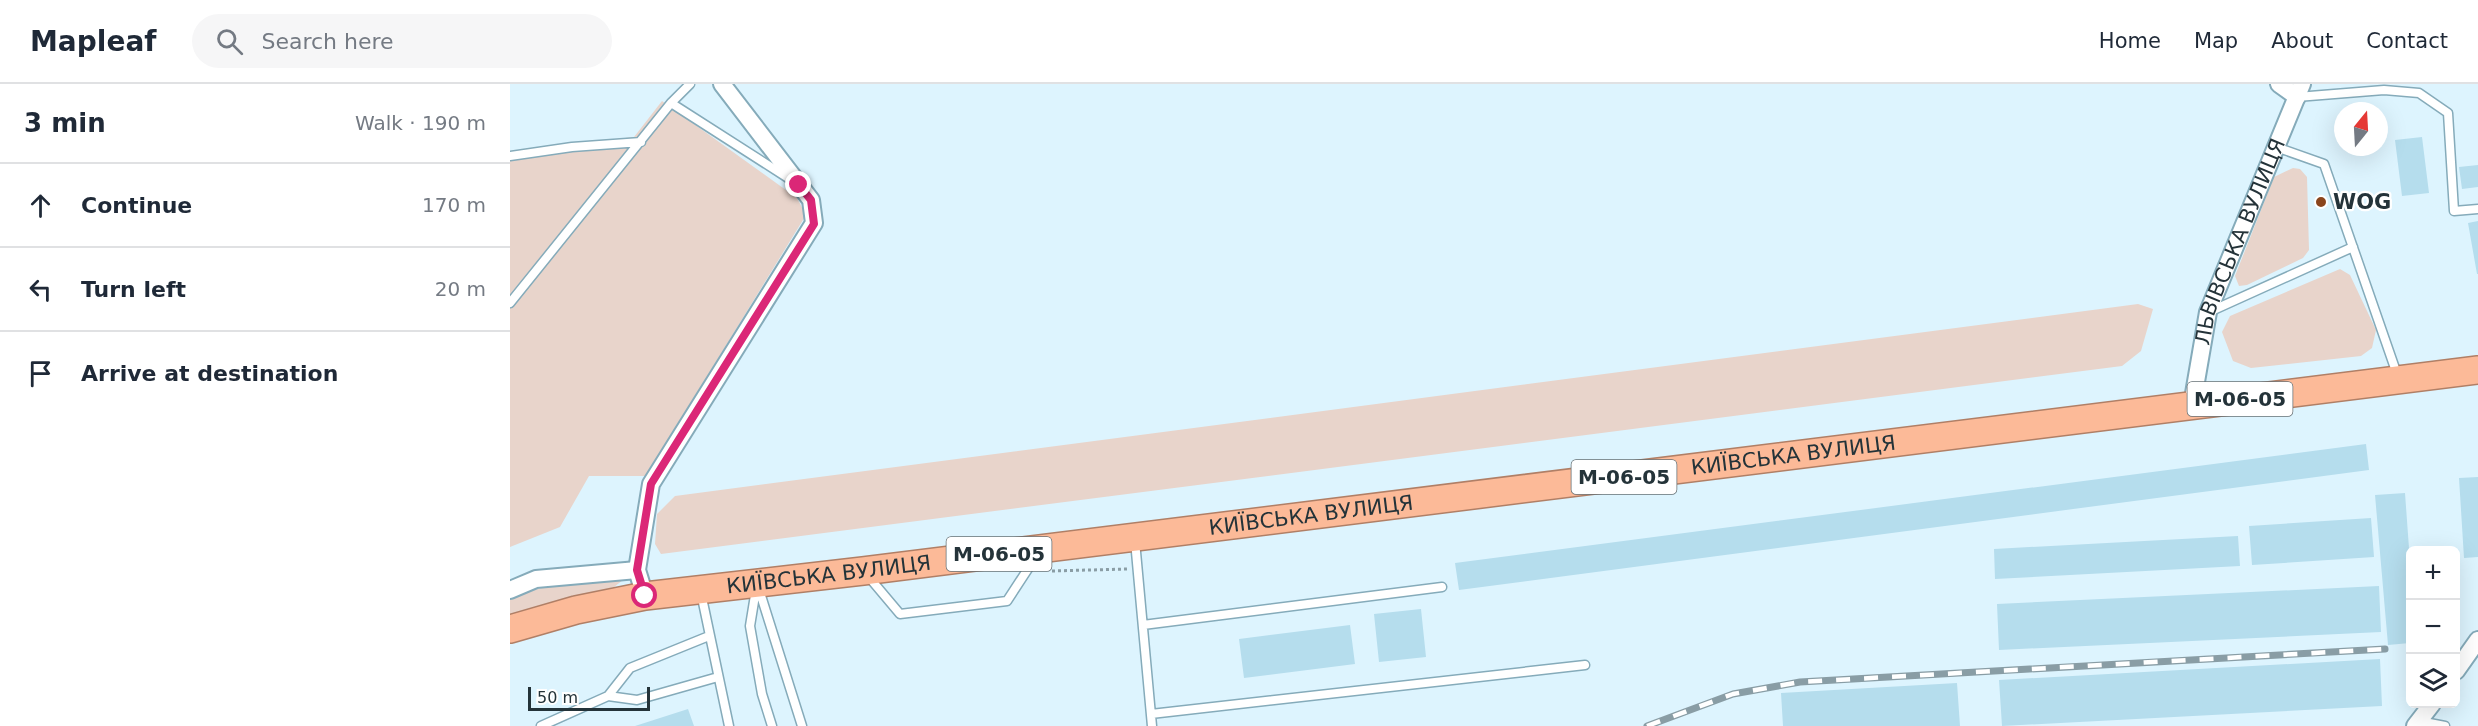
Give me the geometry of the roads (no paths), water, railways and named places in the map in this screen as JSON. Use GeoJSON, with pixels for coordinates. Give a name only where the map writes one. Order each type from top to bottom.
{"type":"FeatureCollection","features":[{"type":"Feature","properties":{"kind":"highway","name":"М-06-05"},"geometry":{"type":"LineString","coordinates":[[2192,405],[2478,370]]}},
{"type":"Feature","properties":{"kind":"highway","name":"КИЇВСЬКА ВУЛИЦЯ"},"geometry":{"type":"LineString","coordinates":[[510,629],[576,610],[645,596],[863,572],[1043,560],[1135,537],[2192,405]]}},
{"type":"Feature","properties":{"kind":"street"},"geometry":{"type":"LineString","coordinates":[[645,596],[637,570],[651,484],[814,224],[811,200],[722,84]]}},
{"type":"Feature","properties":{"kind":"street"},"geometry":{"type":"LineString","coordinates":[[2279,84],[2300,90]]}},
{"type":"Feature","properties":{"kind":"street","name":"ЛЬВІВСЬКА ВУЛИЦЯ"},"geometry":{"type":"LineString","coordinates":[[2192,405],[2208,312],[2300,90]]}},
{"type":"Feature","properties":{"kind":"street"},"geometry":{"type":"LineString","coordinates":[[510,590],[536,579],[637,570]]}},
{"type":"Feature","properties":{"kind":"street"},"geometry":{"type":"LineString","coordinates":[[2460,665],[2478,640]]}},
{"type":"Feature","properties":{"kind":"street"},"geometry":{"type":"LineString","coordinates":[[2417,724],[2429,708]]}},
{"type":"Feature","properties":{"kind":"lane"},"geometry":{"type":"LineString","coordinates":[[510,303],[671,103],[690,84]]}},
{"type":"Feature","properties":{"kind":"lane"},"geometry":{"type":"LineString","coordinates":[[2300,90],[2384,90],[2419,93],[2448,113],[2454,211],[2478,209]]}},
{"type":"Feature","properties":{"kind":"lane"},"geometry":{"type":"LineString","coordinates":[[671,103],[799,185]]}},
{"type":"Feature","properties":{"kind":"lane"},"geometry":{"type":"LineString","coordinates":[[510,156],[572,147],[641,142]]}},
{"type":"Feature","properties":{"kind":"lane"},"geometry":{"type":"LineString","coordinates":[[2276,147],[2324,164],[2399,380]]}},
{"type":"Feature","properties":{"kind":"lane"},"geometry":{"type":"LineString","coordinates":[[2208,312],[2353,247]]}},
{"type":"Feature","properties":{"kind":"lane"},"geometry":{"type":"LineString","coordinates":[[1135,537],[1152,726]]}},
{"type":"Feature","properties":{"kind":"lane"},"geometry":{"type":"LineString","coordinates":[[863,572],[900,614],[1007,601],[1043,560]]}},
{"type":"Feature","properties":{"kind":"lane"},"geometry":{"type":"LineString","coordinates":[[757,583],[750,626],[762,694],[772,726]]}},
{"type":"Feature","properties":{"kind":"lane"},"geometry":{"type":"LineString","coordinates":[[757,583],[802,726]]}},
{"type":"Feature","properties":{"kind":"lane"},"geometry":{"type":"LineString","coordinates":[[1143,625],[1442,587]]}},
{"type":"Feature","properties":{"kind":"lane"},"geometry":{"type":"LineString","coordinates":[[700,590],[729,726]]}},
{"type":"Feature","properties":{"kind":"lane"},"geometry":{"type":"LineString","coordinates":[[541,726],[608,696],[630,668],[709,636]]}},
{"type":"Feature","properties":{"kind":"lane"},"geometry":{"type":"LineString","coordinates":[[1151,714],[1585,665]]}},
{"type":"Feature","properties":{"kind":"lane"},"geometry":{"type":"LineString","coordinates":[[608,696],[637,700],[718,677]]}},
{"type":"Feature","properties":{"kind":"lane"},"geometry":{"type":"LineString","coordinates":[[2417,724],[2445,726]]}},
{"type":"Feature","properties":{"kind":"railway"},"geometry":{"type":"LineString","coordinates":[[1647,726],[1733,694],[1800,682],[2385,649]]}},
{"type":"Feature","properties":{"kind":"place","name":"WOG"},"geometry":{"type":"Point","coordinates":[2321,202]}}]}
